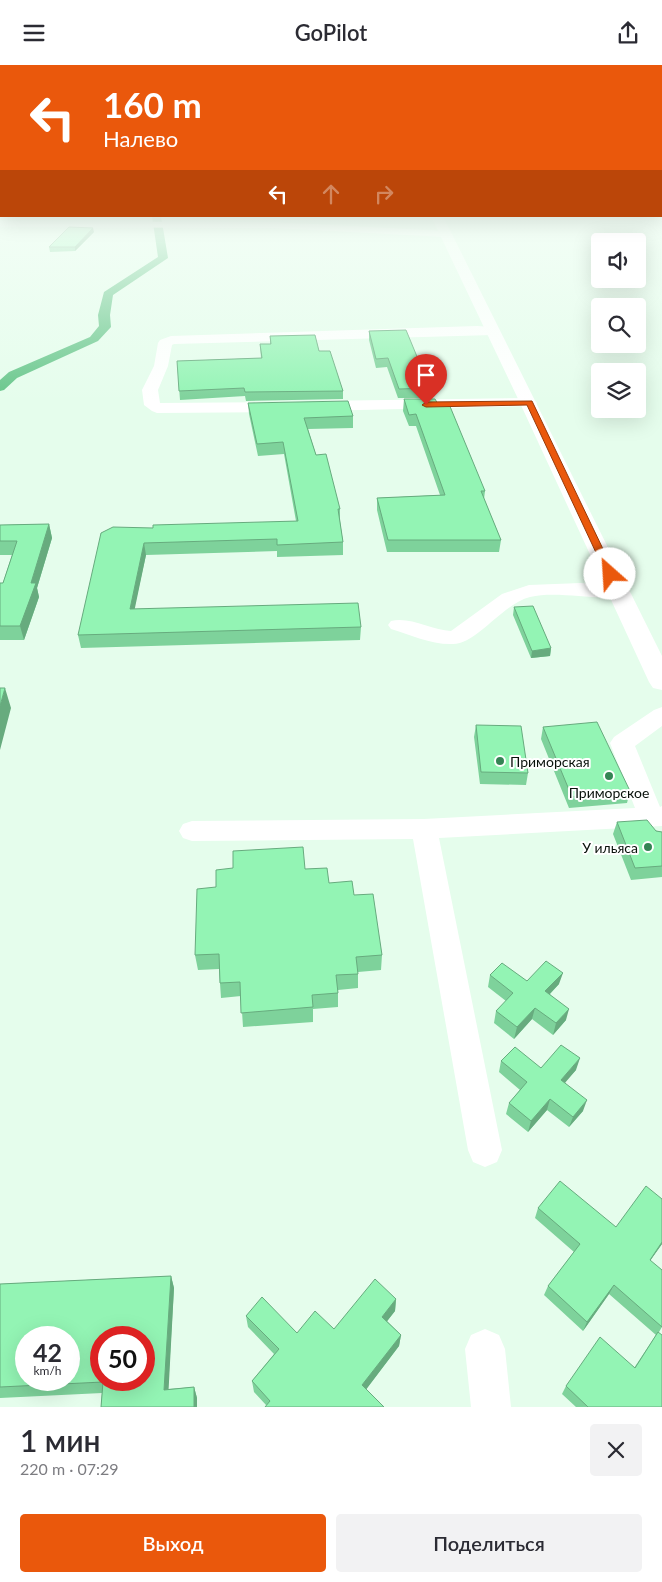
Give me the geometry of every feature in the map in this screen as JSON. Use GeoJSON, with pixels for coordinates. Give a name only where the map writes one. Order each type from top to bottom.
{"type":"FeatureCollection","features":[{"type":"Feature","properties":{"kind":"main road"},"geometry":{"type":"LineString","coordinates":[[466,277],[529,403],[662,683]]}},
{"type":"Feature","properties":{"kind":"street"},"geometry":{"type":"LineString","coordinates":[[493,331],[467,330],[171,340],[166,343],[161,366],[150,390],[152,405],[157,408],[529,403]]}},
{"type":"Feature","properties":{"kind":"street"},"geometry":{"type":"LineString","coordinates":[[398,625],[439,637],[456,638],[467,631],[491,609],[509,598],[529,591],[581,589],[618,591]]}},
{"type":"Feature","properties":{"kind":"street"},"geometry":{"type":"LineString","coordinates":[[192,831],[424,829],[647,817],[622,743],[662,715]]}},
{"type":"Feature","properties":{"kind":"street"},"geometry":{"type":"LineString","coordinates":[[424,829],[485,1150]]}},
{"type":"Feature","properties":{"kind":"street"},"geometry":{"type":"LineString","coordinates":[[485,1349],[491,1407]]}},
{"type":"Feature","properties":{"kind":"building"},"geometry":{"type":"Polygon","coordinates":[[[406,330],[430,388],[399,389],[388,358],[376,359],[369,331],[406,330]]]}},
{"type":"Feature","properties":{"kind":"building"},"geometry":{"type":"Polygon","coordinates":[[[315,335],[319,351],[330,351],[343,391],[245,392],[244,388],[179,391],[177,361],[262,358],[260,344],[271,344],[270,336],[315,335]]]}},
{"type":"Feature","properties":{"kind":"building"},"geometry":{"type":"Polygon","coordinates":[[[404,399],[435,399],[438,404],[449,404],[485,491],[481,491],[501,540],[388,540],[377,498],[445,495],[416,414],[409,415],[404,399]]]}},
{"type":"Feature","properties":{"kind":"building"},"geometry":{"type":"Polygon","coordinates":[[[348,401],[353,416],[304,418],[316,455],[326,454],[340,509],[338,509],[343,542],[277,545],[277,539],[144,543],[130,609],[358,603],[361,627],[78,635],[101,533],[113,527],[153,528],[153,525],[298,521],[283,442],[257,444],[248,403],[348,401]]]}},
{"type":"Feature","properties":{"kind":"building"},"geometry":{"type":"Polygon","coordinates":[[[49,524],[31,583],[36,583],[20,626],[0,626],[0,583],[3,583],[17,541],[0,541],[0,525],[49,524]]]}},
{"type":"Feature","properties":{"kind":"building"},"geometry":{"type":"Polygon","coordinates":[[[533,606],[551,648],[532,651],[514,607],[533,606]]]}},
{"type":"Feature","properties":{"kind":"building"},"geometry":{"type":"Polygon","coordinates":[[[0,688],[5,688],[0,706],[0,688]]]}},
{"type":"Feature","properties":{"kind":"building"},"geometry":{"type":"Polygon","coordinates":[[[597,722],[630,791],[572,797],[543,727],[597,722]]]}},
{"type":"Feature","properties":{"kind":"building","name":"Приморская"},"geometry":{"type":"Polygon","coordinates":[[[476,725],[521,726],[528,773],[481,772],[476,725]]]}},
{"type":"Feature","properties":{"kind":"building","name":"У ильяса"},"geometry":{"type":"Polygon","coordinates":[[[647,820],[656,831],[662,832],[662,866],[635,868],[617,822],[647,820]]]}},
{"type":"Feature","properties":{"kind":"building"},"geometry":{"type":"Polygon","coordinates":[[[303,847],[305,869],[327,868],[329,883],[352,881],[354,895],[373,894],[382,955],[356,957],[358,974],[336,975],[338,993],[312,995],[313,1007],[241,1013],[240,982],[220,983],[219,954],[195,955],[197,889],[216,887],[216,870],[233,868],[233,851],[303,847]]]}},
{"type":"Feature","properties":{"kind":"building"},"geometry":{"type":"Polygon","coordinates":[[[546,961],[563,973],[545,991],[569,1009],[556,1023],[535,1008],[517,1027],[496,1011],[513,993],[490,975],[502,963],[527,981],[546,961]]]}},
{"type":"Feature","properties":{"kind":"building"},"geometry":{"type":"Polygon","coordinates":[[[561,1045],[580,1058],[561,1080],[587,1100],[573,1117],[550,1099],[531,1121],[509,1103],[527,1082],[501,1061],[515,1047],[541,1068],[561,1045]]]}},
{"type":"Feature","properties":{"kind":"building"},"geometry":{"type":"Polygon","coordinates":[[[560,1181],[616,1227],[646,1186],[662,1199],[662,1242],[650,1260],[662,1270],[662,1327],[614,1285],[587,1322],[548,1286],[580,1244],[538,1208],[560,1181]]]}},
{"type":"Feature","properties":{"kind":"building"},"geometry":{"type":"Polygon","coordinates":[[[171,1276],[164,1390],[194,1387],[194,1407],[101,1407],[102,1391],[155,1391],[155,1326],[90,1326],[90,1383],[80,1383],[80,1326],[15,1326],[15,1386],[0,1387],[0,1284],[171,1276]]]}},
{"type":"Feature","properties":{"kind":"building"},"geometry":{"type":"Polygon","coordinates":[[[375,1279],[396,1299],[382,1317],[401,1335],[362,1385],[384,1407],[265,1407],[270,1401],[252,1381],[279,1349],[246,1316],[262,1297],[297,1333],[315,1311],[334,1329],[375,1279]]]}},
{"type":"Feature","properties":{"kind":"building"},"geometry":{"type":"Polygon","coordinates":[[[658,1332],[662,1335],[662,1407],[588,1407],[566,1386],[600,1337],[635,1368],[658,1332]]]}},
{"type":"Feature","properties":{"kind":"waterway"},"geometry":{"type":"LineString","coordinates":[[0,387],[13,375],[94,339],[105,327],[104,315],[108,294],[135,277]]}},
{"type":"Feature","properties":{"kind":"place","name":"Приморская"},"geometry":{"type":"Point","coordinates":[500,761]}},
{"type":"Feature","properties":{"kind":"place","name":"Приморское"},"geometry":{"type":"Point","coordinates":[609,776]}},
{"type":"Feature","properties":{"kind":"place","name":"У ильяса"},"geometry":{"type":"Point","coordinates":[648,847]}},
{"type":"Feature","properties":{"kind":"route"},"geometry":{"type":"LineString","coordinates":[[426,405],[529,403],[610,574]]}}]}
